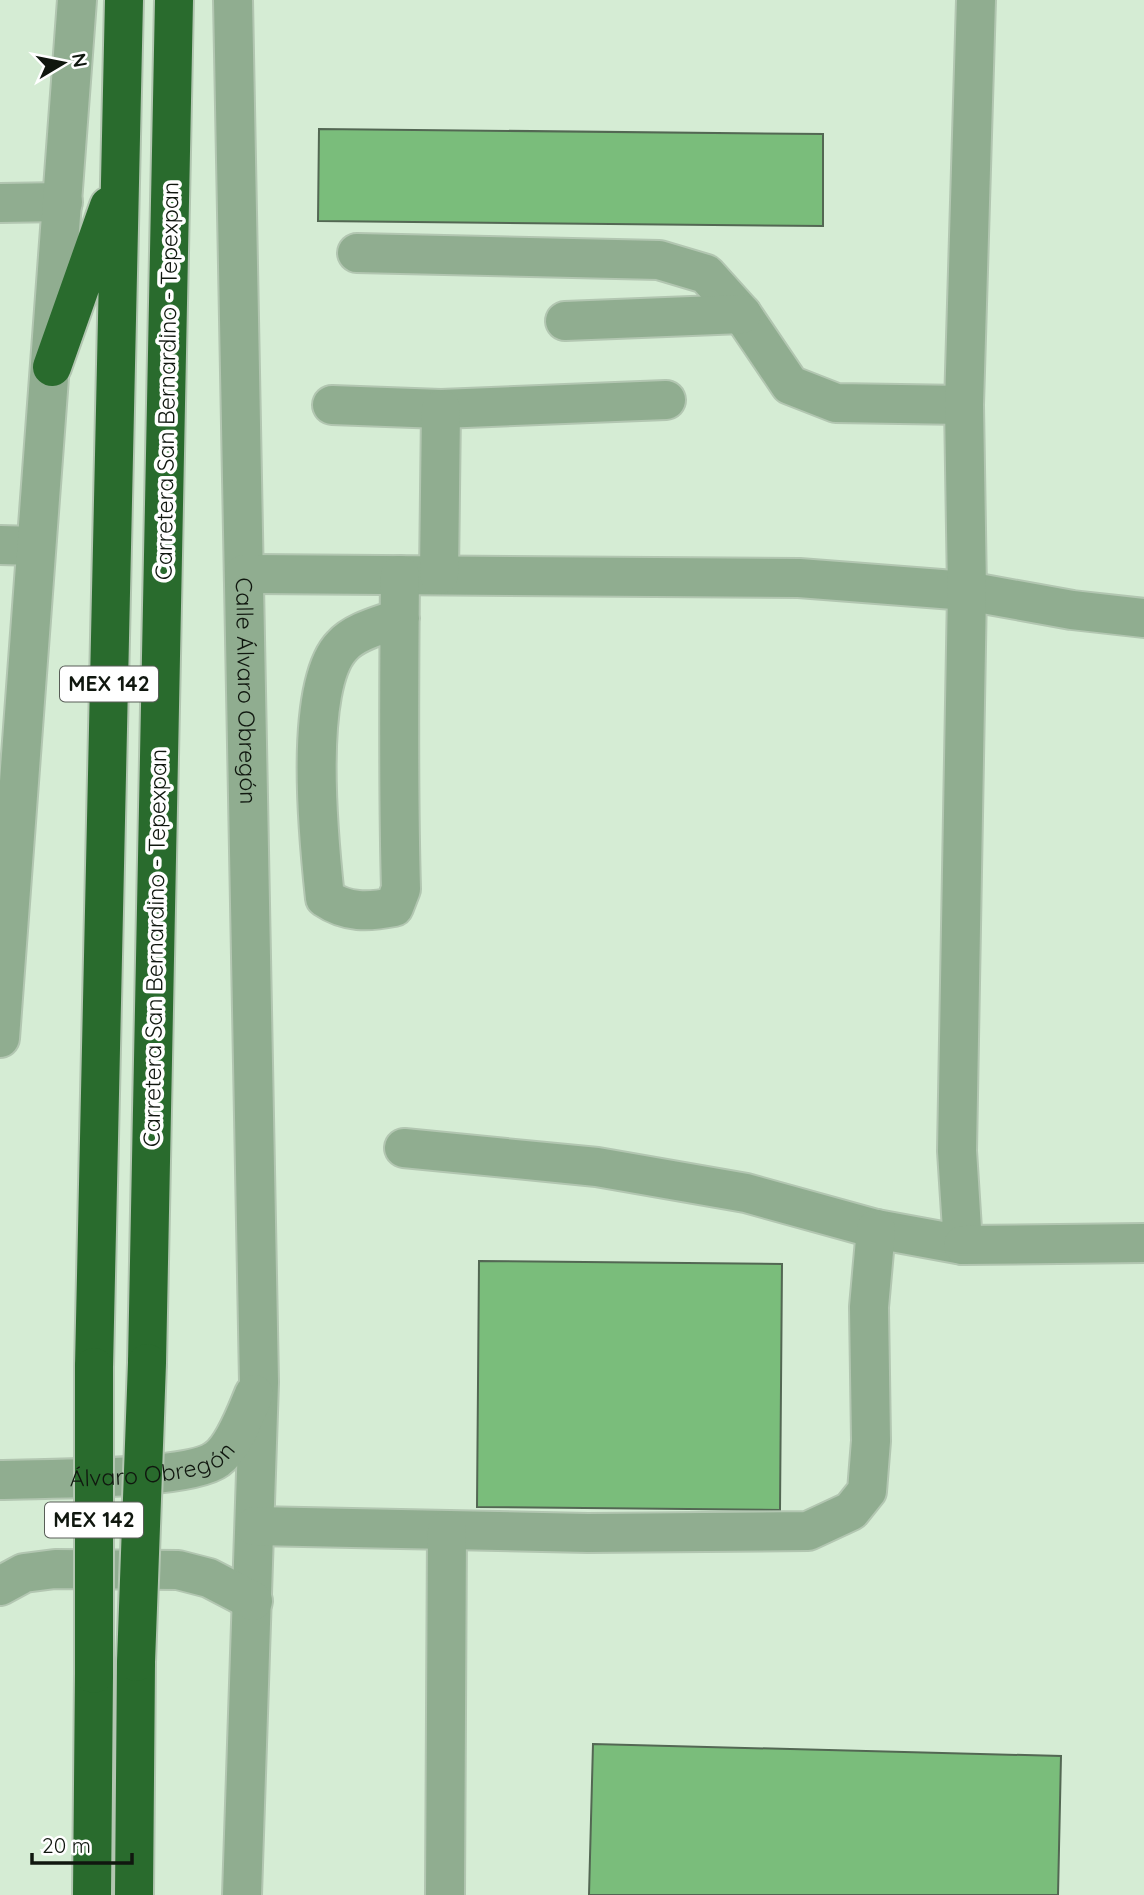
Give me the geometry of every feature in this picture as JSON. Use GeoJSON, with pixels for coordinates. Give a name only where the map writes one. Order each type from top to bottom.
{"type":"FeatureCollection","features":[{"type":"Feature","properties":{"kind":"highway","name":"MEX 142"},"geometry":{"type":"LineString","coordinates":[[92,1895],[94,1367],[124,0]]}},
{"type":"Feature","properties":{"kind":"highway","name":"Carretera San Bernardino - Tepexpan"},"geometry":{"type":"LineString","coordinates":[[134,1895],[136,1662],[147,1363],[174,0]]}},
{"type":"Feature","properties":{"kind":"highway"},"geometry":{"type":"LineString","coordinates":[[52,367],[120,174]]}},
{"type":"Feature","properties":{"kind":"street"},"geometry":{"type":"LineString","coordinates":[[0,1038],[18,546],[52,367],[77,0]]}},
{"type":"Feature","properties":{"kind":"street","name":"Calle Álvaro Obregón"},"geometry":{"type":"LineString","coordinates":[[233,0],[259,1382],[242,1895]]}},
{"type":"Feature","properties":{"kind":"street"},"geometry":{"type":"LineString","coordinates":[[963,1245],[957,1151],[967,591],[964,405],[976,0]]}},
{"type":"Feature","properties":{"kind":"street"},"geometry":{"type":"LineString","coordinates":[[0,203],[63,202]]}},
{"type":"Feature","properties":{"kind":"street"},"geometry":{"type":"LineString","coordinates":[[357,253],[659,260],[706,274],[742,314],[790,385],[836,403],[964,405]]}},
{"type":"Feature","properties":{"kind":"street"},"geometry":{"type":"LineString","coordinates":[[565,321],[742,314]]}},
{"type":"Feature","properties":{"kind":"street"},"geometry":{"type":"LineString","coordinates":[[332,405],[441,409],[666,400]]}},
{"type":"Feature","properties":{"kind":"street"},"geometry":{"type":"LineString","coordinates":[[439,575],[441,409]]}},
{"type":"Feature","properties":{"kind":"street"},"geometry":{"type":"LineString","coordinates":[[244,574],[799,578],[967,591],[1072,610],[1144,618]]}},
{"type":"Feature","properties":{"kind":"street"},"geometry":{"type":"LineString","coordinates":[[400,618],[369,630],[342,646],[323,683],[315,808],[326,898],[340,909],[379,910],[394,907],[401,888],[397,724],[400,618],[401,575]]}},
{"type":"Feature","properties":{"kind":"street"},"geometry":{"type":"LineString","coordinates":[[404,1148],[597,1167],[746,1193],[876,1229],[963,1245],[1144,1243]]}},
{"type":"Feature","properties":{"kind":"street"},"geometry":{"type":"LineString","coordinates":[[255,1526],[588,1533],[808,1531],[851,1511],[867,1491],[872,1441],[869,1307],[876,1229]]}},
{"type":"Feature","properties":{"kind":"street","name":"Álvaro Obregón"},"geometry":{"type":"LineString","coordinates":[[0,1480],[186,1473],[218,1459],[242,1424],[259,1382]]}},
{"type":"Feature","properties":{"kind":"street"},"geometry":{"type":"LineString","coordinates":[[445,1895],[447,1530]]}},
{"type":"Feature","properties":{"kind":"street"},"geometry":{"type":"LineString","coordinates":[[0,1586],[23,1573],[55,1569],[178,1570],[209,1578],[253,1601]]}},
{"type":"Feature","properties":{"kind":"building"},"geometry":{"type":"Polygon","coordinates":[[[319,129],[823,134],[823,226],[318,221],[319,129]]]}},
{"type":"Feature","properties":{"kind":"building"},"geometry":{"type":"Polygon","coordinates":[[[479,1261],[782,1264],[780,1510],[477,1507],[479,1261]]]}},
{"type":"Feature","properties":{"kind":"building"},"geometry":{"type":"Polygon","coordinates":[[[593,1744],[1061,1756],[1058,1895],[589,1895],[593,1744]]]}}]}
